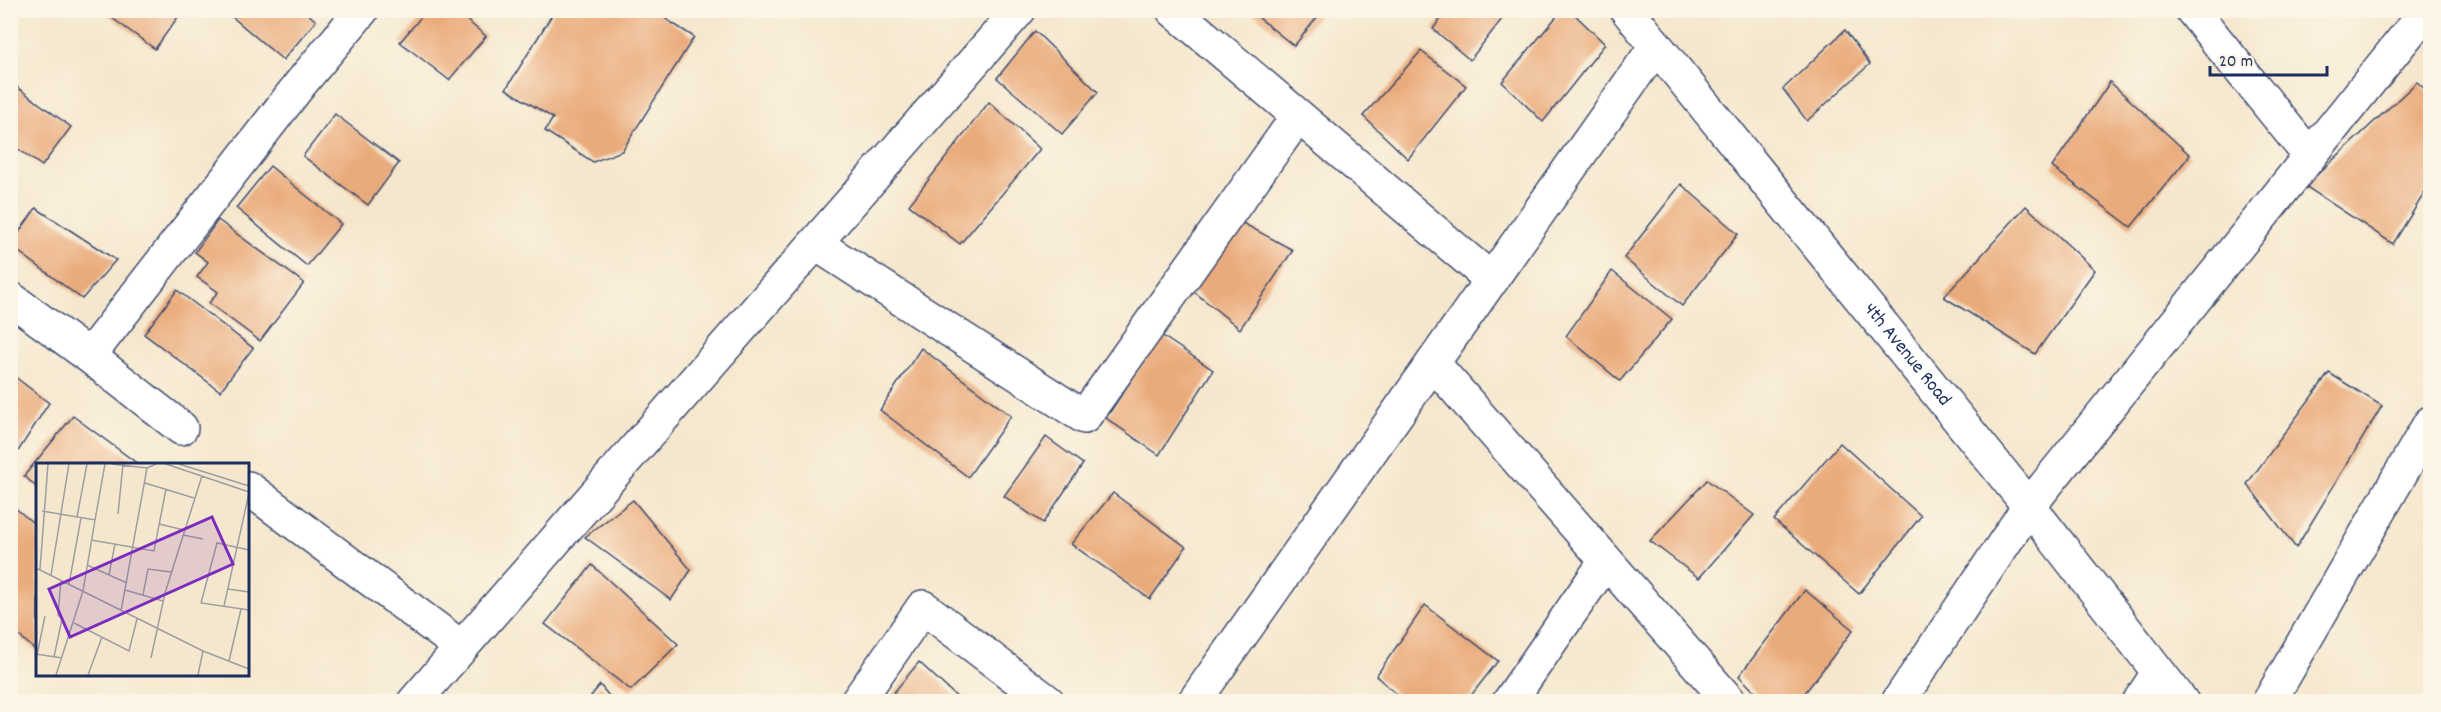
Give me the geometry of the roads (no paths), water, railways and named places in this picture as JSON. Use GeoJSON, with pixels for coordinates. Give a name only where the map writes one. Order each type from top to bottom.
{"type":"FeatureCollection","features":[{"type":"Feature","properties":{"kind":"street"},"geometry":{"type":"LineString","coordinates":[[89,356],[301,83],[362,10]]}},
{"type":"Feature","properties":{"kind":"street"},"geometry":{"type":"LineString","coordinates":[[420,700],[461,647],[1019,10]]}},
{"type":"Feature","properties":{"kind":"street"},"geometry":{"type":"LineString","coordinates":[[1173,10],[1492,280]]}},
{"type":"Feature","properties":{"kind":"street","name":"4th Avenue Road"},"geometry":{"type":"LineString","coordinates":[[1627,10],[2029,506],[2182,702]]}},
{"type":"Feature","properties":{"kind":"street"},"geometry":{"type":"LineString","coordinates":[[2192,10],[2309,155]]}},
{"type":"Feature","properties":{"kind":"street"},"geometry":{"type":"LineString","coordinates":[[1898,702],[2029,506],[2427,10]]}},
{"type":"Feature","properties":{"kind":"street"},"geometry":{"type":"LineString","coordinates":[[1194,702],[1656,46]]}},
{"type":"Feature","properties":{"kind":"street"},"geometry":{"type":"LineString","coordinates":[[816,244],[1084,417],[1298,116]]}},
{"type":"Feature","properties":{"kind":"street"},"geometry":{"type":"LineString","coordinates":[[10,298],[181,428]]}},
{"type":"Feature","properties":{"kind":"street"},"geometry":{"type":"LineString","coordinates":[[1433,363],[1730,702]]}},
{"type":"Feature","properties":{"kind":"street"},"geometry":{"type":"LineString","coordinates":[[2269,702],[2430,423]]}},
{"type":"Feature","properties":{"kind":"street"},"geometry":{"type":"LineString","coordinates":[[249,489],[461,647]]}},
{"type":"Feature","properties":{"kind":"street"},"geometry":{"type":"LineString","coordinates":[[1509,702],[1606,561]]}},
{"type":"Feature","properties":{"kind":"street"},"geometry":{"type":"LineString","coordinates":[[857,702],[923,607],[1048,702]]}},
{"type":"Feature","properties":{"kind":"street"},"geometry":{"type":"LineString","coordinates":[[2139,702],[2158,674]]}}]}
